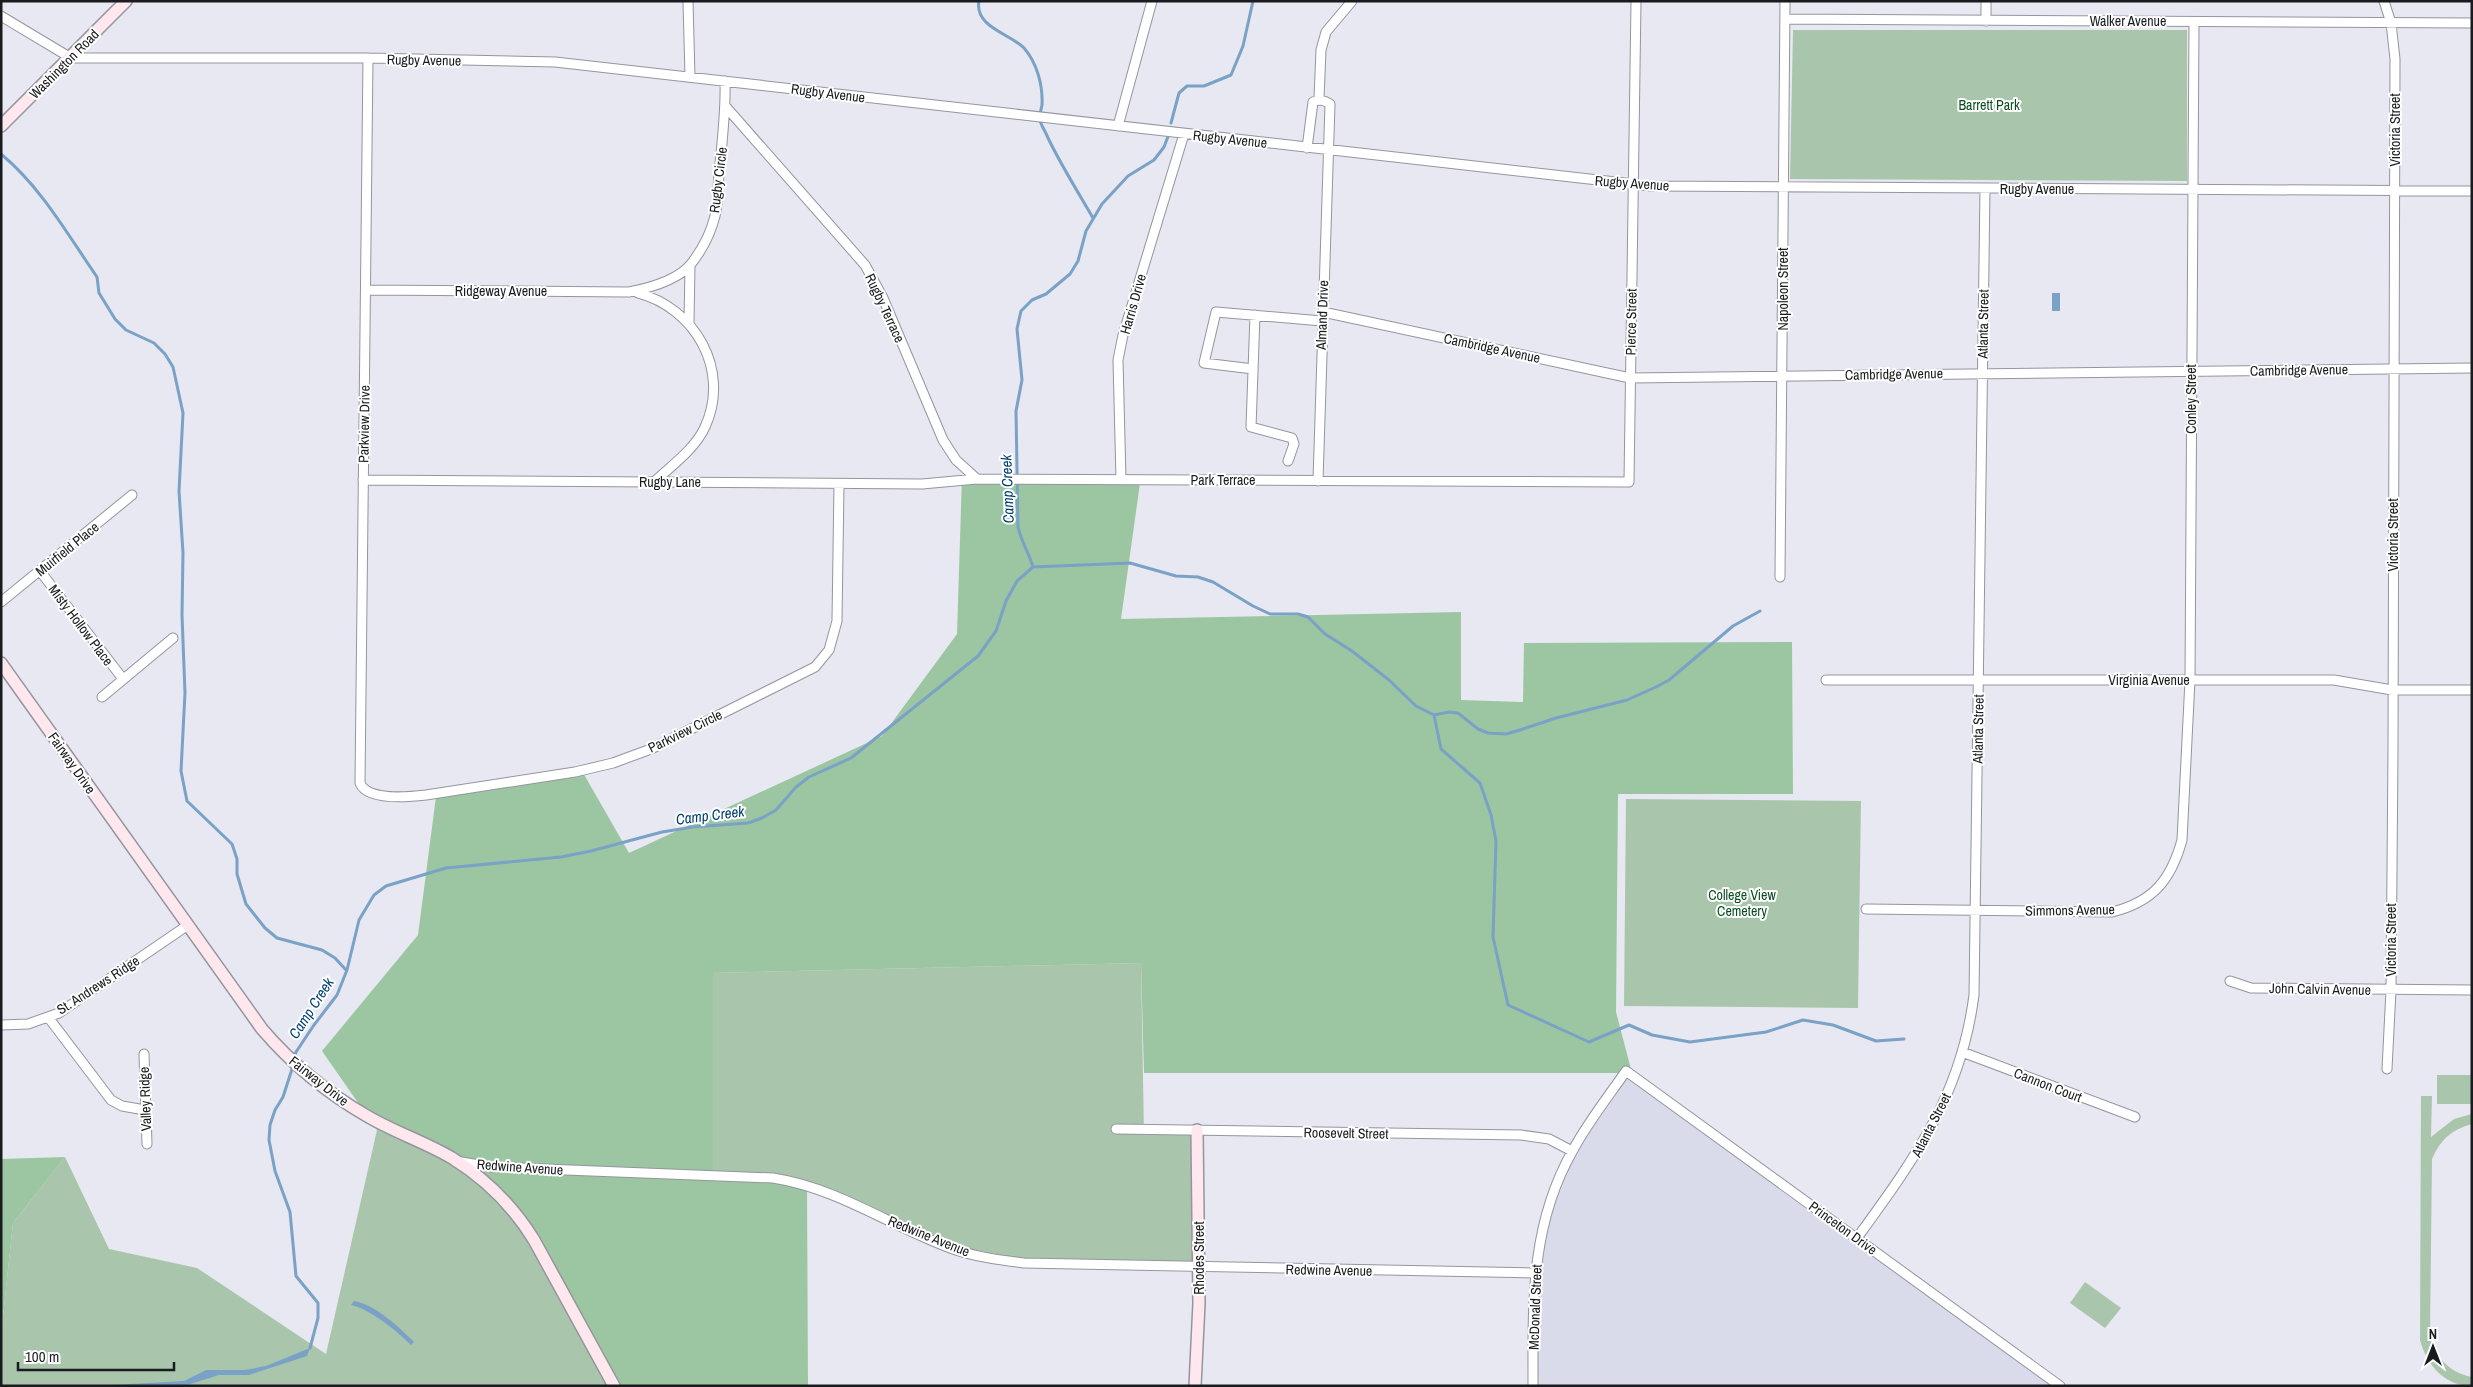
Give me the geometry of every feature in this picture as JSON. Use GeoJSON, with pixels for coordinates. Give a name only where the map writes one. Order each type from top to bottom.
{"type":"FeatureCollection","features":[{"type":"Feature","properties":{"kind":"street","name":"Washington Road"},"geometry":{"type":"LineString","coordinates":[[1,126],[126,1]]}},
{"type":"Feature","properties":{"kind":"street"},"geometry":{"type":"LineString","coordinates":[[688,1],[690,77]]}},
{"type":"Feature","properties":{"kind":"street"},"geometry":{"type":"LineString","coordinates":[[1118,126],[1152,1]]}},
{"type":"Feature","properties":{"kind":"street"},"geometry":{"type":"LineString","coordinates":[[1307,148],[1313,102],[1319,100],[1321,50],[1326,32],[1352,1]]}},
{"type":"Feature","properties":{"kind":"street","name":"Pierce Street"},"geometry":{"type":"LineString","coordinates":[[1469,481],[1629,482],[1636,1]]}},
{"type":"Feature","properties":{"kind":"street","name":"Napoleon Street"},"geometry":{"type":"LineString","coordinates":[[1780,577],[1785,1]]}},
{"type":"Feature","properties":{"kind":"street"},"geometry":{"type":"LineString","coordinates":[[1986,1],[1986,21]]}},
{"type":"Feature","properties":{"kind":"street","name":"Victoria Street"},"geometry":{"type":"LineString","coordinates":[[2384,1],[2391,23],[2395,59],[2391,990],[2387,1069]]}},
{"type":"Feature","properties":{"kind":"street"},"geometry":{"type":"LineString","coordinates":[[1,16],[71,58]]}},
{"type":"Feature","properties":{"kind":"street","name":"Walker Avenue"},"geometry":{"type":"LineString","coordinates":[[1785,19],[2472,24]]}},
{"type":"Feature","properties":{"kind":"street","name":"Conley Street"},"geometry":{"type":"LineString","coordinates":[[2185,775],[2190,680],[2194,22]]}},
{"type":"Feature","properties":{"kind":"street","name":"Rugby Avenue"},"geometry":{"type":"LineString","coordinates":[[71,58],[368,58],[555,62],[1633,185],[2472,191]]}},
{"type":"Feature","properties":{"kind":"street","name":"Parkview Drive"},"geometry":{"type":"LineString","coordinates":[[363,789],[360,783],[368,58]]}},
{"type":"Feature","properties":{"kind":"street","name":"Rugby Circle"},"geometry":{"type":"LineString","coordinates":[[636,291],[668,279],[690,265],[708,236],[715,215],[726,107],[725,81]]}},
{"type":"Feature","properties":{"kind":"street","name":"Almand Drive"},"geometry":{"type":"LineString","coordinates":[[1318,481],[1327,150],[1330,104],[1319,100]]}},
{"type":"Feature","properties":{"kind":"street","name":"Rugby Terrace"},"geometry":{"type":"LineString","coordinates":[[726,107],[865,265],[883,298],[943,440],[956,460],[977,480]]}},
{"type":"Feature","properties":{"kind":"street","name":"Harris Drive"},"geometry":{"type":"LineString","coordinates":[[1121,480],[1118,360],[1123,335],[1184,134]]}},
{"type":"Feature","properties":{"kind":"street","name":"Atlanta Street"},"geometry":{"type":"LineString","coordinates":[[1857,1238],[1923,1144],[1943,1106],[1962,1052],[1970,1023],[1974,995],[1985,188]]}},
{"type":"Feature","properties":{"kind":"street"},"geometry":{"type":"LineString","coordinates":[[689,323],[690,265]]}},
{"type":"Feature","properties":{"kind":"street","name":"Ridgeway Avenue"},"geometry":{"type":"LineString","coordinates":[[366,290],[636,291]]}},
{"type":"Feature","properties":{"kind":"street"},"geometry":{"type":"LineString","coordinates":[[636,291],[668,305],[689,323],[707,353],[713,371],[714,389],[711,410],[705,428],[695,443],[654,482]]}},
{"type":"Feature","properties":{"kind":"street","name":"Cambridge Avenue"},"geometry":{"type":"LineString","coordinates":[[1253,369],[1204,363],[1216,312],[1255,315],[1322,316],[1630,378],[2472,368]]}},
{"type":"Feature","properties":{"kind":"street"},"geometry":{"type":"LineString","coordinates":[[1255,315],[1251,427],[1292,438],[1294,444],[1288,462]]}},
{"type":"Feature","properties":{"kind":"street","name":"Rugby Lane"},"geometry":{"type":"LineString","coordinates":[[364,480],[922,484],[977,480]]}},
{"type":"Feature","properties":{"kind":"street","name":"Park Terrace"},"geometry":{"type":"LineString","coordinates":[[977,480],[1469,481]]}},
{"type":"Feature","properties":{"kind":"street","name":"Parkview Circle"},"geometry":{"type":"LineString","coordinates":[[363,789],[367,793],[402,797],[426,796],[613,764],[651,749],[815,667],[829,650],[836,621],[839,484]]}},
{"type":"Feature","properties":{"kind":"street","name":"Muirfield Place"},"geometry":{"type":"LineString","coordinates":[[1,602],[132,495]]}},
{"type":"Feature","properties":{"kind":"street","name":"Misty Hollow Place"},"geometry":{"type":"LineString","coordinates":[[40,571],[123,679]]}},
{"type":"Feature","properties":{"kind":"street","name":"Misty Hollow Place"},"geometry":{"type":"LineString","coordinates":[[102,697],[172,638]]}},
{"type":"Feature","properties":{"kind":"street","name":"Fairway Drive"},"geometry":{"type":"LineString","coordinates":[[1,663],[257,1022],[291,1060],[350,1106],[450,1157],[492,1188],[524,1224],[614,1386]]}},
{"type":"Feature","properties":{"kind":"street","name":"Virginia Avenue"},"geometry":{"type":"LineString","coordinates":[[1826,680],[2334,680],[2392,690],[2472,690]]}},
{"type":"Feature","properties":{"kind":"street","name":"Simmons Avenue"},"geometry":{"type":"LineString","coordinates":[[1866,909],[2112,912],[2139,902],[2161,885],[2175,864],[2182,840],[2185,775]]}},
{"type":"Feature","properties":{"kind":"street","name":"St. Andrews Ridge"},"geometry":{"type":"LineString","coordinates":[[1,1025],[28,1024],[59,1013],[188,925]]}},
{"type":"Feature","properties":{"kind":"street","name":"John Calvin Avenue"},"geometry":{"type":"LineString","coordinates":[[2230,981],[2251,988],[2472,990]]}},
{"type":"Feature","properties":{"kind":"street"},"geometry":{"type":"LineString","coordinates":[[48,1017],[111,1100],[122,1106],[145,1110]]}},
{"type":"Feature","properties":{"kind":"street","name":"Cannon Court"},"geometry":{"type":"LineString","coordinates":[[1962,1052],[2135,1118]]}},
{"type":"Feature","properties":{"kind":"street","name":"Valley Ridge"},"geometry":{"type":"LineString","coordinates":[[144,1054],[147,1144]]}},
{"type":"Feature","properties":{"kind":"street","name":"Princeton Drive"},"geometry":{"type":"LineString","coordinates":[[1626,1072],[2060,1386]]}},
{"type":"Feature","properties":{"kind":"street","name":"McDonald Street"},"geometry":{"type":"LineString","coordinates":[[1533,1386],[1534,1273],[1547,1212],[1572,1151],[1626,1072]]}},
{"type":"Feature","properties":{"kind":"street","name":"Roosevelt Street"},"geometry":{"type":"LineString","coordinates":[[1116,1129],[1521,1136],[1549,1139],[1572,1151]]}},
{"type":"Feature","properties":{"kind":"street","name":"Rhodes Street"},"geometry":{"type":"LineString","coordinates":[[1194,1386],[1199,1268],[1197,1130]]}},
{"type":"Feature","properties":{"kind":"street","name":"Redwine Avenue"},"geometry":{"type":"LineString","coordinates":[[450,1157],[465,1163],[492,1167],[788,1181],[826,1191],[935,1241],[977,1256],[1024,1264],[1534,1273]]}},
{"type":"Feature","properties":{"kind":"shaded area"},"geometry":{"type":"Polygon","coordinates":[[[1632,1073],[2060,1386],[1537,1386],[1537,1270],[1558,1183],[1588,1128],[1632,1073]]]}},
{"type":"Feature","properties":{"kind":"green space","name":"Barrett Park"},"geometry":{"type":"Polygon","coordinates":[[[1793,30],[2187,30],[2187,181],[1790,179],[1793,30]]]}},
{"type":"Feature","properties":{"kind":"green space"},"geometry":{"type":"Polygon","coordinates":[[[962,477],[1140,483],[1121,619],[1461,612],[1461,700],[1523,702],[1524,643],[1792,642],[1793,794],[1618,794],[1616,1012],[1632,1073],[1144,1073],[1141,963],[713,973],[713,1175],[807,1187],[808,1386],[615,1386],[532,1226],[440,1146],[410,1141],[377,1130],[322,1051],[418,935],[437,789],[582,771],[629,853],[882,736],[957,634],[962,477]]]}},
{"type":"Feature","properties":{"kind":"green space","name":"College View Cemetery"},"geometry":{"type":"Polygon","coordinates":[[[1626,799],[1861,801],[1858,1008],[1624,1006],[1626,799]]]}},
{"type":"Feature","properties":{"kind":"green space"},"geometry":{"type":"Polygon","coordinates":[[[1141,963],[1144,1135],[1195,1135],[1196,1269],[1025,1260],[961,1247],[807,1187],[713,1175],[713,973],[1141,963]]]}},
{"type":"Feature","properties":{"kind":"green space"},"geometry":{"type":"Polygon","coordinates":[[[2437,1075],[2472,1075],[2472,1104],[2437,1104],[2437,1075]]]}},
{"type":"Feature","properties":{"kind":"green space"},"geometry":{"type":"Polygon","coordinates":[[[2421,1096],[2432,1096],[2431,1137],[2454,1119],[2472,1114],[2472,1124],[2458,1129],[2448,1136],[2439,1146],[2432,1159],[2430,1334],[2439,1356],[2449,1367],[2472,1377],[2472,1386],[2453,1382],[2438,1372],[2427,1358],[2420,1340],[2421,1096]]]}},
{"type":"Feature","properties":{"kind":"green space"},"geometry":{"type":"Polygon","coordinates":[[[377,1130],[410,1141],[440,1146],[532,1226],[615,1386],[1,1386],[1,1335],[13,1223],[65,1157],[109,1249],[197,1268],[326,1354],[377,1130]]]}},
{"type":"Feature","properties":{"kind":"green space"},"geometry":{"type":"Polygon","coordinates":[[[65,1157],[13,1223],[1,1335],[1,1159],[65,1157]]]}},
{"type":"Feature","properties":{"kind":"green space"},"geometry":{"type":"Polygon","coordinates":[[[2085,1282],[2121,1308],[2105,1328],[2070,1303],[2085,1282]]]}},
{"type":"Feature","properties":{"kind":"water"},"geometry":{"type":"Polygon","coordinates":[[[2052,293],[2060,293],[2060,311],[2052,311],[2052,293]]]}},
{"type":"Feature","properties":{"kind":"water"},"geometry":{"type":"Polygon","coordinates":[[[354,1301],[379,1312],[414,1342],[411,1345],[375,1316],[351,1305],[354,1301]]]}},
{"type":"Feature","properties":{"kind":"water"},"geometry":{"type":"Polygon","coordinates":[[[310,1348],[307,1356],[249,1375],[219,1375],[184,1386],[96,1386],[184,1381],[206,1370],[245,1370],[266,1366],[310,1348]]]}},
{"type":"Feature","properties":{"kind":"waterway"},"geometry":{"type":"LineString","coordinates":[[979,1],[979,10],[988,24],[1018,43],[1029,54],[1038,75],[1041,90],[1041,124],[1058,158],[1093,218]]}},
{"type":"Feature","properties":{"kind":"waterway","name":"Camp Creek"},"geometry":{"type":"LineString","coordinates":[[1171,123],[1179,93],[1187,86],[1204,86],[1231,75],[1243,46],[1253,1]]}},
{"type":"Feature","properties":{"kind":"waterway","name":"Camp Creek"},"geometry":{"type":"LineString","coordinates":[[1033,567],[1018,527],[1016,411],[1022,380],[1017,329],[1021,311],[1032,300],[1046,294],[1070,274],[1078,261],[1086,231],[1102,204],[1128,176],[1154,160],[1164,147],[1169,134]]}},
{"type":"Feature","properties":{"kind":"waterway"},"geometry":{"type":"LineString","coordinates":[[1,154],[29,181],[64,228],[97,277],[99,293],[115,319],[126,330],[154,343],[165,354],[173,367],[183,413],[179,491],[183,553],[182,615],[185,693],[181,771],[187,801],[232,844],[237,859],[237,874],[246,904],[265,928],[277,938],[322,950],[335,958],[346,970]]}},
{"type":"Feature","properties":{"kind":"waterway"},"geometry":{"type":"LineString","coordinates":[[1033,567],[1130,563],[1176,576],[1198,577],[1213,582],[1270,614],[1298,614],[1308,617],[1325,634],[1352,651],[1389,680],[1416,706],[1434,715],[1449,712],[1458,713],[1478,729],[1488,733],[1506,734],[1556,718],[1627,700],[1656,687],[1669,680],[1733,626],[1760,611]]}},
{"type":"Feature","properties":{"kind":"waterway","name":"Camp Creek"},"geometry":{"type":"LineString","coordinates":[[294,1058],[314,1025],[337,995],[347,970],[359,920],[374,895],[386,886],[446,868],[561,857],[662,832],[693,827],[748,823],[762,818],[776,810],[796,787],[809,777],[851,758],[978,656],[996,631],[1006,601],[1017,581],[1033,567]]}},
{"type":"Feature","properties":{"kind":"waterway"},"geometry":{"type":"LineString","coordinates":[[1434,715],[1441,749],[1480,783],[1491,815],[1496,841],[1493,937],[1508,1005],[1589,1042],[1629,1025],[1652,1035],[1690,1042],[1766,1032],[1803,1020],[1833,1025],[1876,1041],[1904,1039]]}},
{"type":"Feature","properties":{"kind":"waterway","name":"Camp Creek"},"geometry":{"type":"LineString","coordinates":[[293,1066],[283,1097],[275,1110],[270,1125],[269,1140],[275,1171],[290,1212],[296,1276],[318,1303],[318,1318],[310,1348]]}}]}
